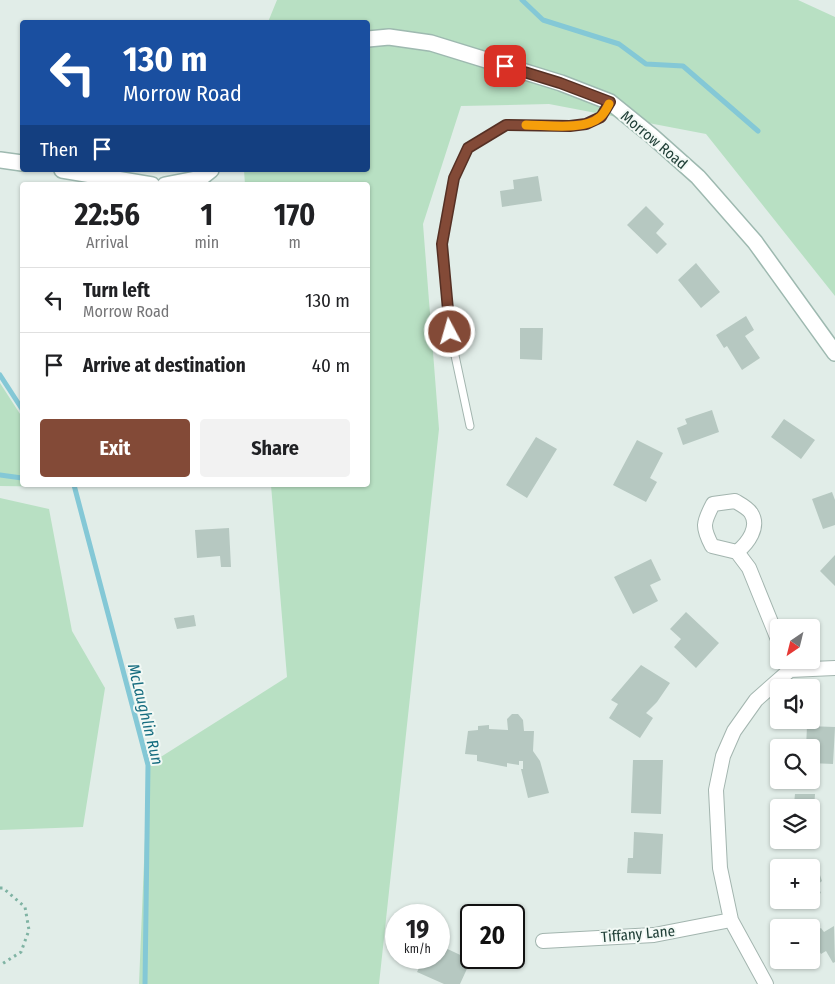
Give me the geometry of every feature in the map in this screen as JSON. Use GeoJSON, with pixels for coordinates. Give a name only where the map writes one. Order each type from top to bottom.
{"type":"FeatureCollection","features":[{"type":"Feature","properties":{"kind":"street","name":"Morrow Road"},"geometry":{"type":"LineString","coordinates":[[370,40],[388,37],[432,43],[560,83],[610,102],[698,177],[755,242],[835,353]]}},
{"type":"Feature","properties":{"kind":"street"},"geometry":{"type":"LineString","coordinates":[[0,160],[20,163]]}},
{"type":"Feature","properties":{"kind":"street"},"geometry":{"type":"LineString","coordinates":[[74,172],[134,182]]}},
{"type":"Feature","properties":{"kind":"street"},"geometry":{"type":"LineString","coordinates":[[180,182],[201,178],[209,172]]}},
{"type":"Feature","properties":{"kind":"street"},"geometry":{"type":"LineString","coordinates":[[737,552],[749,568],[770,620]]}},
{"type":"Feature","properties":{"kind":"street"},"geometry":{"type":"LineString","coordinates":[[820,667],[835,668]]}},
{"type":"Feature","properties":{"kind":"street"},"geometry":{"type":"LineString","coordinates":[[766,984],[731,920],[720,868],[716,790],[722,756],[734,731],[756,700],[784,669]]}},
{"type":"Feature","properties":{"kind":"street","name":"Tiffany Lane"},"geometry":{"type":"LineString","coordinates":[[543,941],[654,935],[731,920]]}},
{"type":"Feature","properties":{"kind":"lane"},"geometry":{"type":"LineString","coordinates":[[470,426],[450,332],[442,244],[454,178],[468,148],[506,125],[570,126],[586,124],[601,117],[610,102]]}},
{"type":"Feature","properties":{"kind":"path"},"geometry":{"type":"LineString","coordinates":[[0,888],[4,888],[25,907],[29,930],[22,952],[0,964]]}},
{"type":"Feature","properties":{"kind":"green space"},"geometry":{"type":"Polygon","coordinates":[[[277,0],[798,0],[835,17],[835,296],[706,134],[549,104],[461,106],[423,224],[439,429],[388,904],[385,904],[385,928],[379,984],[139,984],[148,765],[287,677],[271,487],[370,487],[370,182],[245,182],[244,172],[370,172],[370,20],[269,20],[277,0]]]}},
{"type":"Feature","properties":{"kind":"green space"},"geometry":{"type":"Polygon","coordinates":[[[0,383],[20,414],[20,486],[0,486],[0,383]]]}},
{"type":"Feature","properties":{"kind":"green space"},"geometry":{"type":"Polygon","coordinates":[[[0,498],[49,509],[72,631],[105,688],[83,827],[0,830],[0,498]]]}},
{"type":"Feature","properties":{"kind":"building"},"geometry":{"type":"Polygon","coordinates":[[[538,176],[542,201],[502,207],[500,191],[514,189],[513,180],[538,176]]]}},
{"type":"Feature","properties":{"kind":"building"},"geometry":{"type":"Polygon","coordinates":[[[646,206],[664,224],[656,233],[667,244],[657,254],[627,225],[646,206]]]}},
{"type":"Feature","properties":{"kind":"building"},"geometry":{"type":"Polygon","coordinates":[[[696,263],[720,292],[701,308],[678,280],[696,263]]]}},
{"type":"Feature","properties":{"kind":"building"},"geometry":{"type":"Polygon","coordinates":[[[746,316],[754,330],[745,336],[760,358],[742,370],[727,346],[724,348],[716,335],[746,316]]]}},
{"type":"Feature","properties":{"kind":"building"},"geometry":{"type":"Polygon","coordinates":[[[520,328],[543,328],[542,360],[520,359],[520,328]]]}},
{"type":"Feature","properties":{"kind":"building"},"geometry":{"type":"Polygon","coordinates":[[[712,410],[719,432],[683,445],[677,428],[687,424],[685,419],[712,410]]]}},
{"type":"Feature","properties":{"kind":"building"},"geometry":{"type":"Polygon","coordinates":[[[784,419],[815,440],[801,459],[771,437],[784,419]]]}},
{"type":"Feature","properties":{"kind":"building"},"geometry":{"type":"Polygon","coordinates":[[[536,437],[557,449],[527,498],[506,485],[536,437]]]}},
{"type":"Feature","properties":{"kind":"building"},"geometry":{"type":"Polygon","coordinates":[[[637,440],[663,453],[650,478],[657,482],[646,502],[613,485],[637,440]]]}},
{"type":"Feature","properties":{"kind":"building"},"geometry":{"type":"Polygon","coordinates":[[[832,492],[835,500],[835,525],[823,529],[812,499],[832,492]]]}},
{"type":"Feature","properties":{"kind":"building"},"geometry":{"type":"Polygon","coordinates":[[[229,528],[231,567],[221,567],[220,556],[197,558],[195,530],[229,528]]]}},
{"type":"Feature","properties":{"kind":"building"},"geometry":{"type":"Polygon","coordinates":[[[835,555],[835,586],[820,571],[835,555]]]}},
{"type":"Feature","properties":{"kind":"building"},"geometry":{"type":"Polygon","coordinates":[[[651,559],[661,580],[650,585],[658,601],[633,614],[614,577],[651,559]]]}},
{"type":"Feature","properties":{"kind":"building"},"geometry":{"type":"Polygon","coordinates":[[[686,612],[719,643],[696,668],[674,647],[681,639],[670,629],[686,612]]]}},
{"type":"Feature","properties":{"kind":"building"},"geometry":{"type":"Polygon","coordinates":[[[194,615],[196,626],[177,629],[174,618],[194,615]]]}},
{"type":"Feature","properties":{"kind":"building"},"geometry":{"type":"Polygon","coordinates":[[[641,665],[670,683],[657,702],[646,713],[653,718],[640,738],[609,718],[618,704],[611,700],[641,665]]]}},
{"type":"Feature","properties":{"kind":"building"},"geometry":{"type":"Polygon","coordinates":[[[512,714],[518,714],[523,720],[524,731],[534,731],[533,751],[540,761],[549,793],[528,798],[521,769],[523,769],[523,761],[519,761],[519,765],[507,763],[507,767],[477,761],[477,755],[465,754],[468,731],[478,730],[478,726],[489,725],[489,729],[508,730],[507,719],[512,714]]]}},
{"type":"Feature","properties":{"kind":"building"},"geometry":{"type":"Polygon","coordinates":[[[820,726],[835,727],[833,764],[820,763],[820,739],[806,739],[807,729],[820,729],[820,726]]]}},
{"type":"Feature","properties":{"kind":"building"},"geometry":{"type":"Polygon","coordinates":[[[633,760],[663,760],[661,814],[631,813],[633,760]]]}},
{"type":"Feature","properties":{"kind":"building"},"geometry":{"type":"Polygon","coordinates":[[[795,794],[815,794],[815,799],[794,799],[795,794]]]}},
{"type":"Feature","properties":{"kind":"building"},"geometry":{"type":"Polygon","coordinates":[[[634,832],[663,834],[661,874],[627,873],[628,858],[633,858],[634,832]]]}},
{"type":"Feature","properties":{"kind":"building"},"geometry":{"type":"Polygon","coordinates":[[[834,926],[835,962],[833,963],[826,951],[821,954],[820,952],[820,929],[824,932],[834,926]]]}},
{"type":"Feature","properties":{"kind":"building"},"geometry":{"type":"Polygon","coordinates":[[[450,950],[460,955],[460,969],[467,969],[460,984],[444,984],[417,972],[418,969],[450,969],[450,950]]]}},
{"type":"Feature","properties":{"kind":"waterway"},"geometry":{"type":"LineString","coordinates":[[522,0],[543,20],[619,44],[646,64],[683,66],[758,131]]}},
{"type":"Feature","properties":{"kind":"waterway","name":"McLaughlin Run"},"geometry":{"type":"LineString","coordinates":[[0,375],[20,406]]}},
{"type":"Feature","properties":{"kind":"waterway"},"geometry":{"type":"LineString","coordinates":[[0,475],[20,478]]}},
{"type":"Feature","properties":{"kind":"waterway","name":"McLaughlin Run"},"geometry":{"type":"LineString","coordinates":[[75,487],[148,765],[145,984]]}},
{"type":"Feature","properties":{"kind":"slow traffic"},"geometry":{"type":"LineString","coordinates":[[526,125],[570,126],[586,124],[601,117],[609,104]]}},
{"type":"Feature","properties":{"kind":"route"},"geometry":{"type":"LineString","coordinates":[[450,332],[442,244],[454,178],[468,148],[506,125],[570,126],[586,124],[601,117],[610,102],[560,83],[505,66]]}}]}
